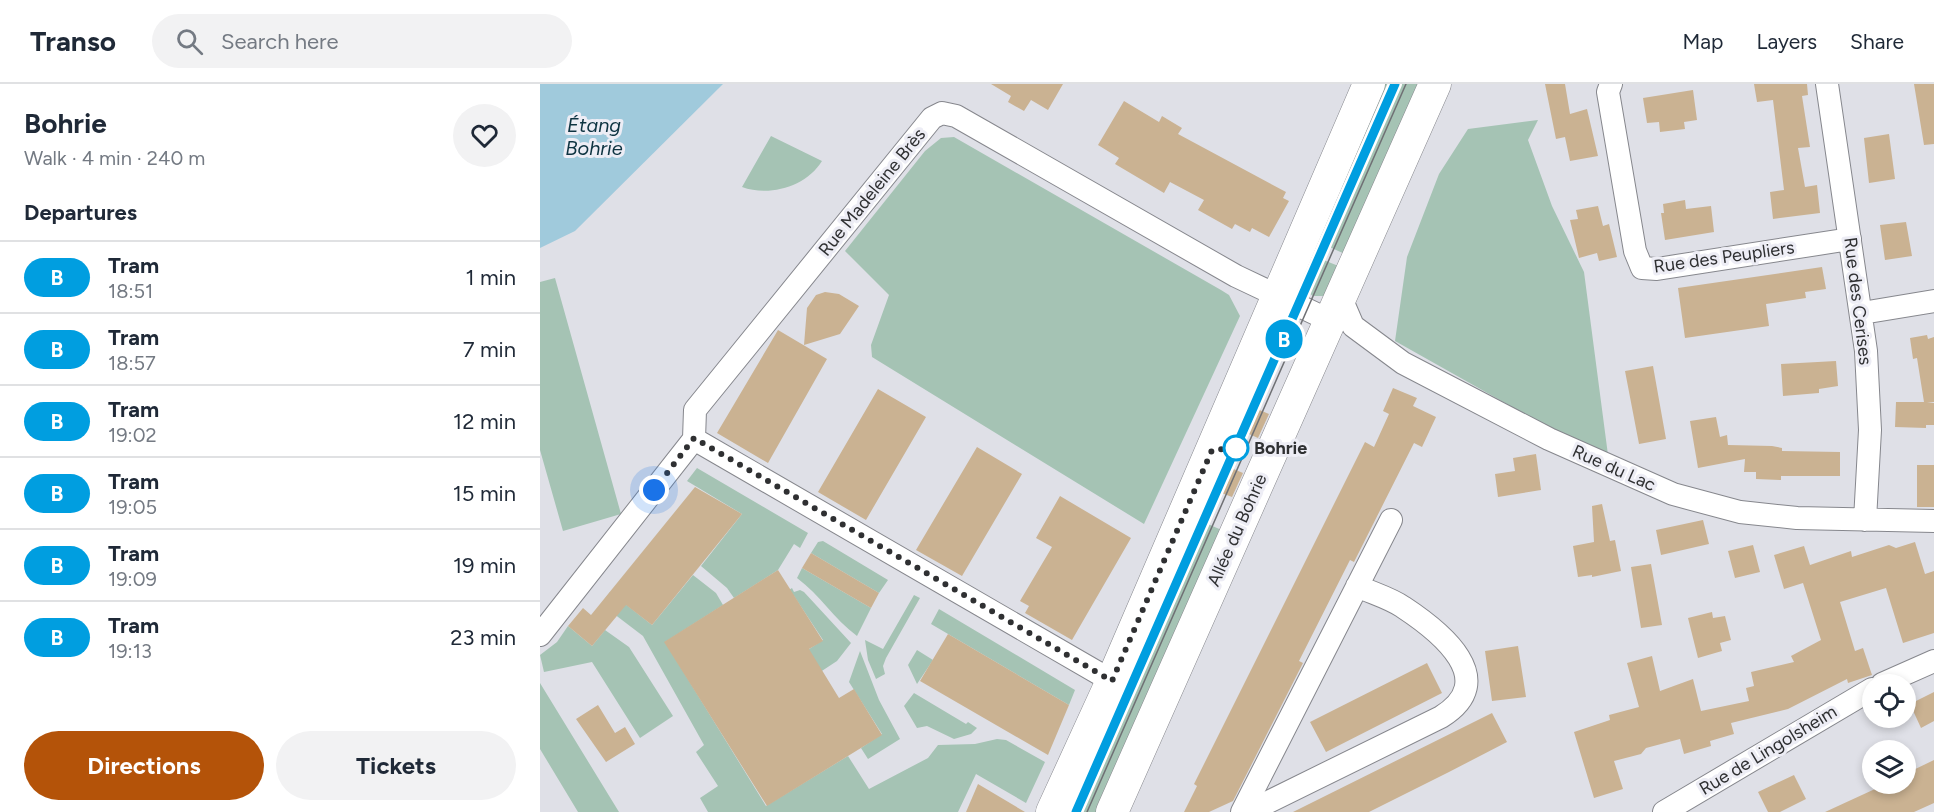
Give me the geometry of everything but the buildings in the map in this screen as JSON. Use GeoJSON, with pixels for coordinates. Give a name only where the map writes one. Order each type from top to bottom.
{"type":"FeatureCollection","features":[{"type":"Feature","properties":{"kind":"main road"},"geometry":{"type":"LineString","coordinates":[[1052,812],[1112,681],[1369,84]]}},
{"type":"Feature","properties":{"kind":"main road","name":"Allée du Bohrie"},"geometry":{"type":"LineString","coordinates":[[1112,812],[1435,84]]}},
{"type":"Feature","properties":{"kind":"street","name":"Rue des Peupliers"},"geometry":{"type":"LineString","coordinates":[[1611,84],[1608,92],[1635,251],[1642,268],[1657,269],[1850,239]]}},
{"type":"Feature","properties":{"kind":"street","name":"Rue des Cerises"},"geometry":{"type":"LineString","coordinates":[[1827,84],[1862,313],[1869,406],[1865,520]]}},
{"type":"Feature","properties":{"kind":"street","name":"Rue Madeleine Brès"},"geometry":{"type":"LineString","coordinates":[[694,438],[695,410],[932,118],[942,113],[956,116],[1276,297]]}},
{"type":"Feature","properties":{"kind":"street"},"geometry":{"type":"LineString","coordinates":[[1276,297],[1336,310]]}},
{"type":"Feature","properties":{"kind":"street"},"geometry":{"type":"LineString","coordinates":[[1862,313],[1934,301]]}},
{"type":"Feature","properties":{"kind":"street","name":"Rue du Lac"},"geometry":{"type":"LineString","coordinates":[[1336,310],[1353,326],[1402,363],[1549,439],[1637,479],[1719,508],[1797,518],[1934,521]]}},
{"type":"Feature","properties":{"kind":"street"},"geometry":{"type":"LineString","coordinates":[[540,635],[694,438],[1112,681]]}},
{"type":"Feature","properties":{"kind":"street"},"geometry":{"type":"LineString","coordinates":[[1242,812],[1391,520]]}},
{"type":"Feature","properties":{"kind":"street"},"geometry":{"type":"LineString","coordinates":[[1248,812],[1441,717],[1456,707],[1461,700],[1467,681],[1465,669],[1453,648],[1403,607],[1357,586]]}},
{"type":"Feature","properties":{"kind":"street"},"geometry":{"type":"LineString","coordinates":[[1906,674],[1934,662]]}},
{"type":"Feature","properties":{"kind":"street","name":"Rue de Lingolsheim"},"geometry":{"type":"LineString","coordinates":[[1664,812],[1862,695]]}},
{"type":"Feature","properties":{"kind":"green space"},"geometry":{"type":"Polygon","coordinates":[[[1380,84],[1421,84],[1347,255],[1312,239],[1380,84]]]}},
{"type":"Feature","properties":{"kind":"green space"},"geometry":{"type":"Polygon","coordinates":[[[1538,120],[1528,140],[1552,206],[1584,272],[1608,455],[1562,435],[1395,341],[1407,257],[1439,174],[1468,129],[1538,120]]]}},
{"type":"Feature","properties":{"kind":"green space"},"geometry":{"type":"Polygon","coordinates":[[[771,136],[822,161],[807,177],[786,188],[764,191],[742,187],[771,136]]]}},
{"type":"Feature","properties":{"kind":"green space"},"geometry":{"type":"Polygon","coordinates":[[[954,137],[1229,295],[1240,316],[1144,524],[872,357],[871,345],[889,295],[845,251],[925,151],[941,138],[954,137]]]}},
{"type":"Feature","properties":{"kind":"green space"},"geometry":{"type":"Polygon","coordinates":[[[1306,253],[1341,267],[1325,296],[1313,296],[1297,285],[1306,253]]]}},
{"type":"Feature","properties":{"kind":"green space"},"geometry":{"type":"Polygon","coordinates":[[[555,278],[621,514],[563,531],[540,450],[540,282],[555,278]]]}},
{"type":"Feature","properties":{"kind":"green space"},"geometry":{"type":"Polygon","coordinates":[[[1283,328],[1297,333],[1305,341],[1302,358],[1267,342],[1277,329],[1283,328]]]}},
{"type":"Feature","properties":{"kind":"green space"},"geometry":{"type":"Polygon","coordinates":[[[697,468],[808,533],[800,548],[794,544],[778,570],[734,598],[727,588],[701,566],[742,514],[687,481],[697,468]]]}},
{"type":"Feature","properties":{"kind":"green space"},"geometry":{"type":"Polygon","coordinates":[[[1190,516],[1226,532],[1103,812],[1061,812],[1190,516]]]}},
{"type":"Feature","properties":{"kind":"green space"},"geometry":{"type":"Polygon","coordinates":[[[823,541],[888,580],[879,593],[811,553],[818,542],[823,541]]]}},
{"type":"Feature","properties":{"kind":"green space"},"geometry":{"type":"Polygon","coordinates":[[[802,568],[871,608],[857,636],[797,578],[802,568]]]}},
{"type":"Feature","properties":{"kind":"green space"},"geometry":{"type":"Polygon","coordinates":[[[693,575],[716,593],[723,605],[665,642],[766,806],[848,756],[869,789],[928,758],[938,745],[975,744],[997,739],[1006,740],[1045,762],[1026,803],[976,774],[958,812],[708,812],[700,798],[718,786],[696,752],[704,745],[643,636],[601,604],[610,592],[652,625],[693,575]]]}},
{"type":"Feature","properties":{"kind":"green space"},"geometry":{"type":"Polygon","coordinates":[[[792,588],[794,592],[800,590],[804,592],[851,643],[837,661],[802,684],[768,676],[823,640],[794,596],[767,613],[763,607],[792,588]]]}},
{"type":"Feature","properties":{"kind":"green space"},"geometry":{"type":"Polygon","coordinates":[[[914,595],[920,598],[886,658],[883,666],[885,674],[876,679],[868,660],[865,640],[883,649],[914,595]]]}},
{"type":"Feature","properties":{"kind":"green space"},"geometry":{"type":"Polygon","coordinates":[[[939,609],[1075,690],[1069,705],[931,624],[939,609]]]}},
{"type":"Feature","properties":{"kind":"green space"},"geometry":{"type":"Polygon","coordinates":[[[568,626],[592,646],[605,630],[629,647],[673,716],[640,738],[592,662],[544,672],[540,655],[557,642],[568,626]]]}},
{"type":"Feature","properties":{"kind":"green space"},"geometry":{"type":"Polygon","coordinates":[[[917,650],[933,660],[917,684],[908,665],[917,650]]]}},
{"type":"Feature","properties":{"kind":"green space"},"geometry":{"type":"Polygon","coordinates":[[[860,651],[879,700],[900,739],[868,759],[861,748],[882,734],[849,682],[860,651]]]}},
{"type":"Feature","properties":{"kind":"green space"},"geometry":{"type":"Polygon","coordinates":[[[540,683],[619,812],[578,812],[540,749],[540,683]]]}},
{"type":"Feature","properties":{"kind":"green space"},"geometry":{"type":"Polygon","coordinates":[[[914,693],[966,724],[968,722],[977,728],[971,734],[954,739],[927,726],[917,728],[904,706],[914,693]]]}},
{"type":"Feature","properties":{"kind":"water","name":"Étang Bohrie"},"geometry":{"type":"Polygon","coordinates":[[[540,84],[723,84],[575,231],[540,248],[540,84]]]}},
{"type":"Feature","properties":{"kind":"tram line"},"geometry":{"type":"LineString","coordinates":[[1076,812],[1395,84]]}},
{"type":"Feature","properties":{"kind":"tram line","name":"B"},"geometry":{"type":"LineString","coordinates":[[1076,812],[1395,84]]}},
{"type":"Feature","properties":{"kind":"tram line"},"geometry":{"type":"LineString","coordinates":[[1087,812],[1406,84]]}},
{"type":"Feature","properties":{"kind":"place","name":"Bohrie"},"geometry":{"type":"Point","coordinates":[1236,448]}},
{"type":"Feature","properties":{"kind":"route"},"geometry":{"type":"LineString","coordinates":[[654,490],[694,438],[1112,681],[1212,450],[1236,448]]}}]}
